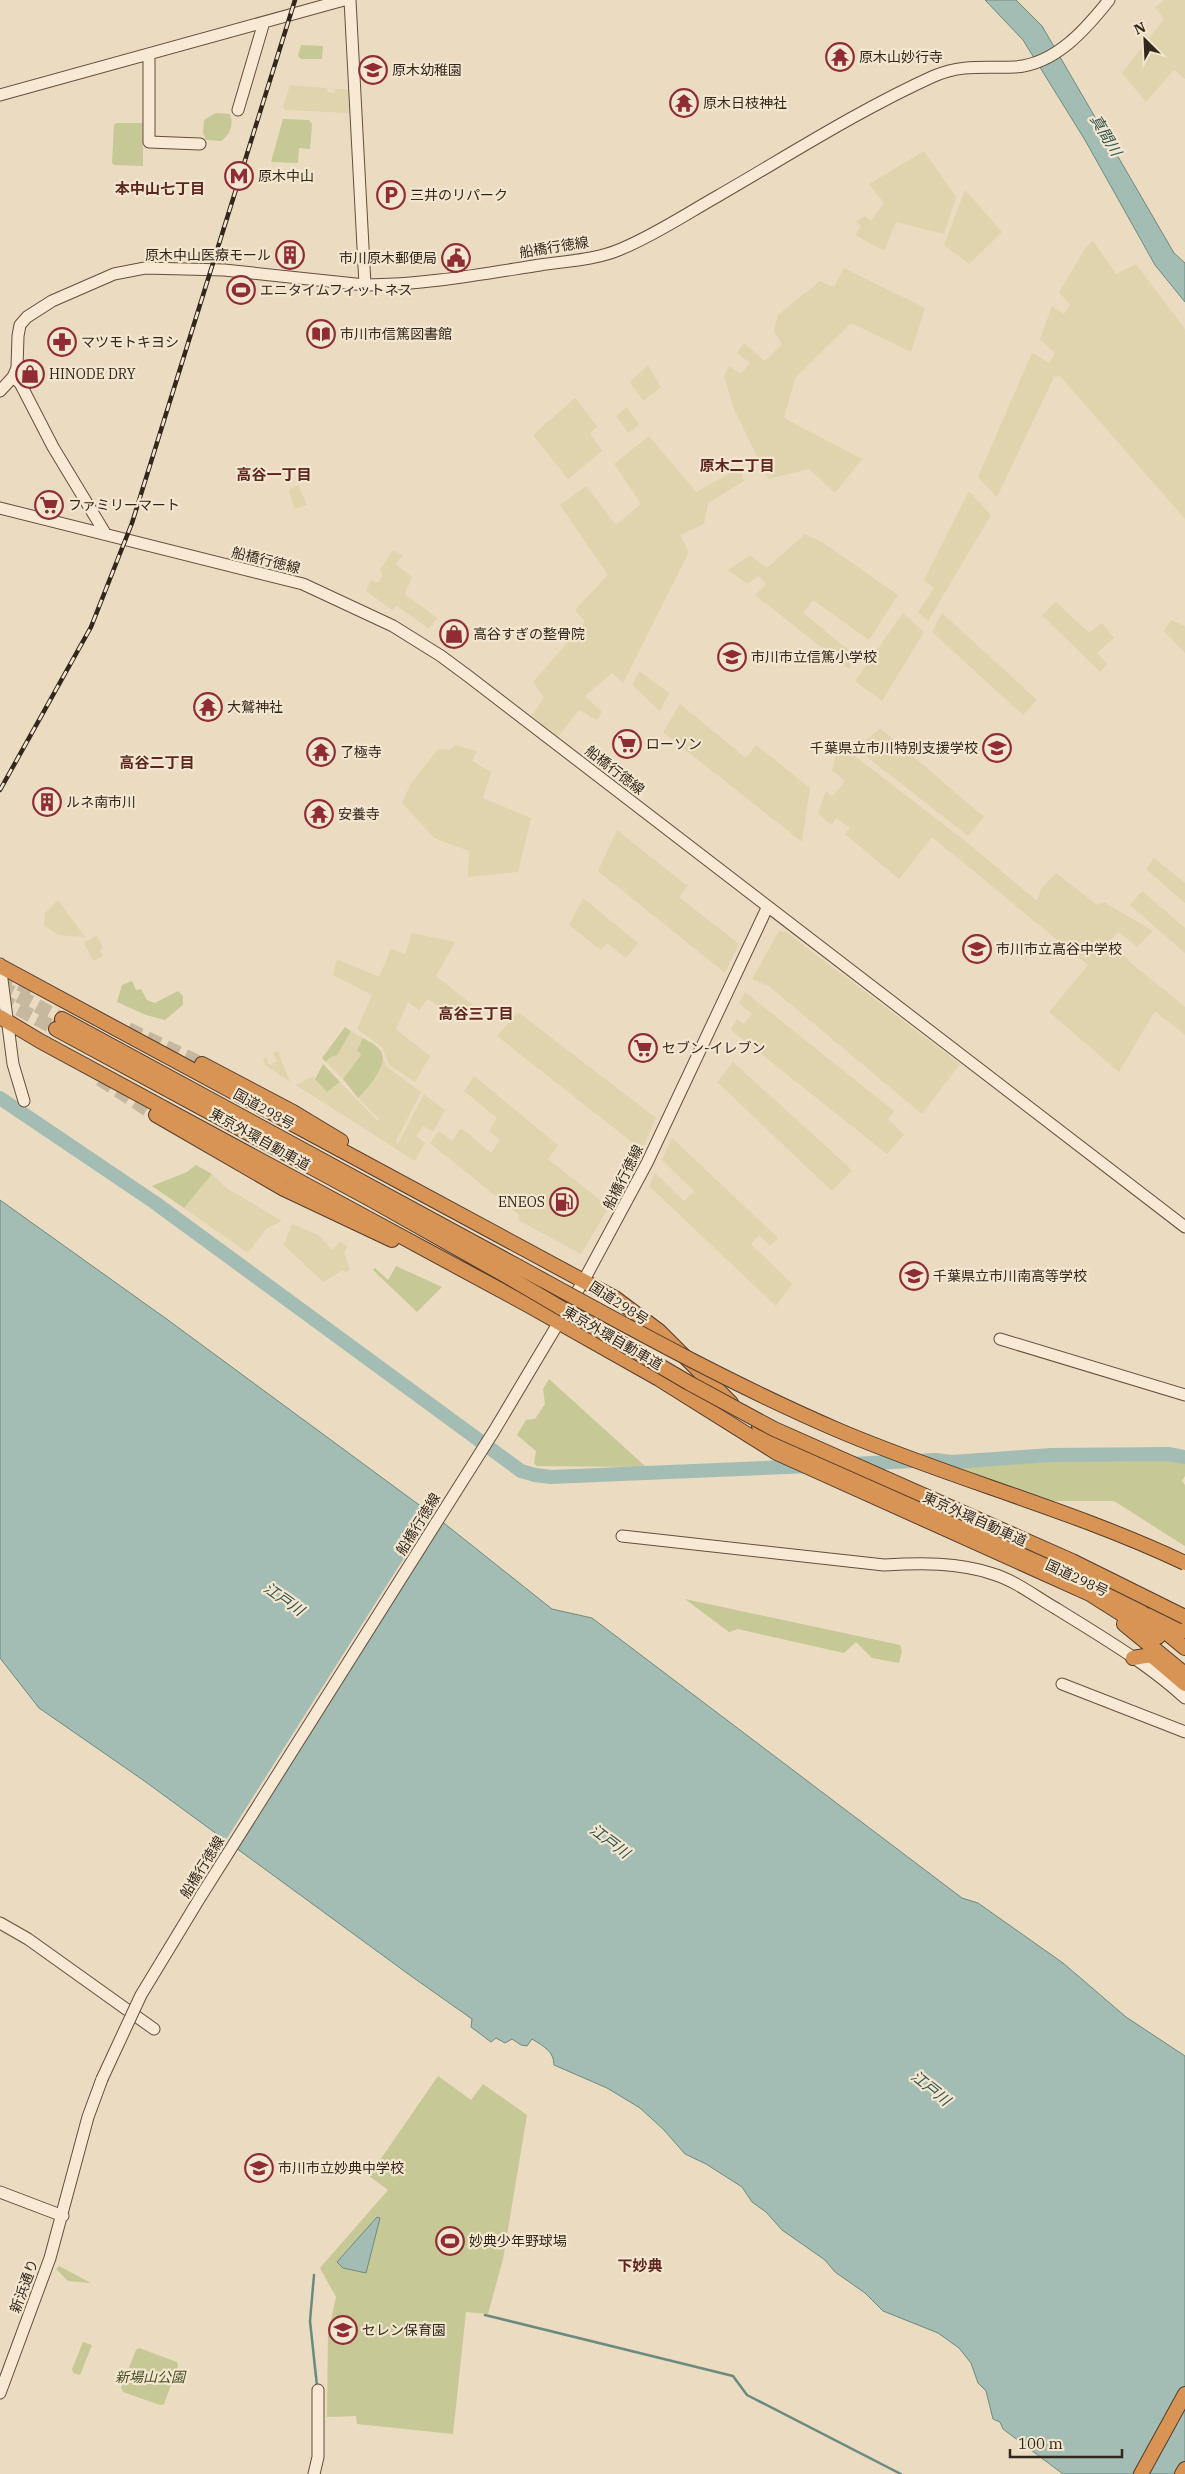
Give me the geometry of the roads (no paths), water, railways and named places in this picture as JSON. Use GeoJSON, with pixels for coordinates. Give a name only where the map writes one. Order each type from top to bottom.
{"type":"FeatureCollection","features":[{"type":"Feature","properties":{"kind":"highway","name":"国道298号"},"geometry":{"type":"LineString","coordinates":[[0,969],[58,998],[584,1280],[642,1316],[735,1406],[780,1440],[844,1473],[1134,1606],[1185,1648]]}},
{"type":"Feature","properties":{"kind":"highway","name":"国道298号"},"geometry":{"type":"LineString","coordinates":[[4,1016],[57,1048],[559,1322],[659,1379],[756,1441],[791,1460],[1064,1582],[1109,1605],[1185,1657]]}},
{"type":"Feature","properties":{"kind":"highway","name":"東京外環自動車道"},"geometry":{"type":"LineString","coordinates":[[59,1024],[514,1272],[789,1408],[888,1450],[1072,1515],[1185,1563]]}},
{"type":"Feature","properties":{"kind":"highway"},"geometry":{"type":"LineString","coordinates":[[202,1064],[323,1130],[410,1188]]}},
{"type":"Feature","properties":{"kind":"highway"},"geometry":{"type":"LineString","coordinates":[[156,1115],[284,1189],[355,1224],[453,1264]]}},
{"type":"Feature","properties":{"kind":"highway","name":"東京外環自動車道"},"geometry":{"type":"LineString","coordinates":[[514,1272],[757,1420],[1072,1561],[1185,1617]]}},
{"type":"Feature","properties":{"kind":"highway"},"geometry":{"type":"LineString","coordinates":[[1025,1566],[1107,1612],[1138,1634],[1185,1674]]}},
{"type":"Feature","properties":{"kind":"highway"},"geometry":{"type":"LineString","coordinates":[[1134,1606],[1185,1631]]}},
{"type":"Feature","properties":{"kind":"highway"},"geometry":{"type":"LineString","coordinates":[[1132,1658],[1151,1655],[1185,1684]]}},
{"type":"Feature","properties":{"kind":"highway"},"geometry":{"type":"LineString","coordinates":[[1141,2474],[1185,2394]]}},
{"type":"Feature","properties":{"kind":"highway"},"geometry":{"type":"LineString","coordinates":[[1182,2474],[1185,2469]]}},
{"type":"Feature","properties":{"kind":"main road"},"geometry":{"type":"LineString","coordinates":[[0,95],[344,0]]}},
{"type":"Feature","properties":{"kind":"main road"},"geometry":{"type":"LineString","coordinates":[[350,0],[365,284]]}},
{"type":"Feature","properties":{"kind":"main road","name":"船橋行徳線"},"geometry":{"type":"LineString","coordinates":[[13,377],[16,368],[20,325],[52,301],[114,274],[145,268],[224,270],[365,284],[401,284],[456,278],[586,258],[619,250],[680,218],[874,107],[934,76],[960,67],[975,65],[1015,67],[1036,62],[1059,50],[1080,33],[1109,0]]}},
{"type":"Feature","properties":{"kind":"main road"},"geometry":{"type":"LineString","coordinates":[[238,110],[264,22]]}},
{"type":"Feature","properties":{"kind":"main road"},"geometry":{"type":"LineString","coordinates":[[149,54],[149,142],[200,144]]}},
{"type":"Feature","properties":{"kind":"main road"},"geometry":{"type":"LineString","coordinates":[[0,390],[13,377],[20,383],[53,447],[105,533]]}},
{"type":"Feature","properties":{"kind":"main road","name":"船橋行徳線"},"geometry":{"type":"LineString","coordinates":[[0,508],[303,584],[393,626],[456,667],[767,908],[643,1171],[584,1280],[480,1454],[162,1958],[128,2018],[88,2117],[63,2216]]}},
{"type":"Feature","properties":{"kind":"main road"},"geometry":{"type":"LineString","coordinates":[[767,908],[1185,1227]]}},
{"type":"Feature","properties":{"kind":"main road"},"geometry":{"type":"LineString","coordinates":[[0,969],[4,1016],[13,1064],[24,1101]]}},
{"type":"Feature","properties":{"kind":"main road"},"geometry":{"type":"LineString","coordinates":[[1000,1339],[1185,1395]]}},
{"type":"Feature","properties":{"kind":"main road"},"geometry":{"type":"LineString","coordinates":[[622,1536],[884,1566],[916,1563],[983,1571],[1021,1587],[1132,1658],[1185,1698]]}},
{"type":"Feature","properties":{"kind":"main road"},"geometry":{"type":"LineString","coordinates":[[1062,1684],[1185,1732]]}},
{"type":"Feature","properties":{"kind":"main road"},"geometry":{"type":"LineString","coordinates":[[0,1923],[28,1939],[154,2029]]}},
{"type":"Feature","properties":{"kind":"main road"},"geometry":{"type":"LineString","coordinates":[[0,2192],[63,2216]]}},
{"type":"Feature","properties":{"kind":"main road","name":"新浜通り"},"geometry":{"type":"LineString","coordinates":[[0,2393],[48,2265],[63,2216]]}},
{"type":"Feature","properties":{"kind":"main road"},"geometry":{"type":"LineString","coordinates":[[314,2474],[318,2456],[318,2390]]}},
{"type":"Feature","properties":{"kind":"water"},"geometry":{"type":"Polygon","coordinates":[[[985,0],[1016,0],[1042,26],[1174,253],[1185,263],[1185,302],[1155,265],[1085,140],[1023,40],[985,0]]]}},
{"type":"Feature","properties":{"kind":"water","name":"江戸川"},"geometry":{"type":"Polygon","coordinates":[[[0,1200],[168,1320],[445,1524],[552,1609],[592,1618],[962,1898],[978,1903],[1063,1963],[1126,2017],[1185,2056],[1185,2474],[1063,2474],[1003,2429],[1000,2422],[993,2419],[986,2391],[978,2383],[971,2363],[959,2348],[938,2333],[883,2311],[865,2293],[835,2272],[825,2260],[782,2230],[766,2212],[752,2202],[742,2187],[706,2164],[685,2154],[664,2130],[640,2108],[607,2088],[554,2065],[550,2052],[532,2039],[527,2046],[521,2045],[512,2039],[505,2043],[496,2038],[491,2042],[471,2027],[472,2019],[143,1780],[39,1708],[0,1658],[0,1200]]]}},
{"type":"Feature","properties":{"kind":"water"},"geometry":{"type":"Polygon","coordinates":[[[377,2217],[380,2218],[366,2273],[343,2268],[337,2262],[377,2217]]]}},
{"type":"Feature","properties":{"kind":"waterway"},"geometry":{"type":"LineString","coordinates":[[0,1098],[154,1202],[521,1471],[551,1477],[811,1466]]}},
{"type":"Feature","properties":{"kind":"waterway"},"geometry":{"type":"LineString","coordinates":[[850,1464],[936,1460],[952,1462],[1051,1455],[1168,1454],[1185,1457]]}},
{"type":"Feature","properties":{"kind":"waterway"},"geometry":{"type":"LineString","coordinates":[[314,2275],[310,2321],[317,2386]]}},
{"type":"Feature","properties":{"kind":"waterway"},"geometry":{"type":"LineString","coordinates":[[485,2315],[733,2376],[747,2395],[901,2474]]}},
{"type":"Feature","properties":{"kind":"tunnel"},"geometry":{"type":"LineString","coordinates":[[0,976],[32,989]]}},
{"type":"Feature","properties":{"kind":"tunnel"},"geometry":{"type":"LineString","coordinates":[[0,986],[62,1019]]}},
{"type":"Feature","properties":{"kind":"tunnel"},"geometry":{"type":"LineString","coordinates":[[0,999],[56,1029]]}},
{"type":"Feature","properties":{"kind":"tunnel"},"geometry":{"type":"LineString","coordinates":[[128,1029],[202,1064]]}},
{"type":"Feature","properties":{"kind":"tunnel"},"geometry":{"type":"LineString","coordinates":[[100,1079],[156,1115]]}},
{"type":"Feature","properties":{"kind":"railway"},"geometry":{"type":"LineString","coordinates":[[0,790],[91,627],[132,523],[295,0]]}},
{"type":"Feature","properties":{"kind":"place","name":"原木山妙行寺"},"geometry":{"type":"Point","coordinates":[840,57]}},
{"type":"Feature","properties":{"kind":"place","name":"原木幼稚園"},"geometry":{"type":"Point","coordinates":[373,70]}},
{"type":"Feature","properties":{"kind":"place","name":"原木日枝神社"},"geometry":{"type":"Point","coordinates":[684,103]}},
{"type":"Feature","properties":{"kind":"place","name":"原木中山"},"geometry":{"type":"Point","coordinates":[239,176]}},
{"type":"Feature","properties":{"kind":"place","name":"三井のリパーク"},"geometry":{"type":"Point","coordinates":[391,195]}},
{"type":"Feature","properties":{"kind":"place","name":"原木中山医療モール"},"geometry":{"type":"Point","coordinates":[290,255]}},
{"type":"Feature","properties":{"kind":"place","name":"市川原木郵便局"},"geometry":{"type":"Point","coordinates":[456,258]}},
{"type":"Feature","properties":{"kind":"place","name":"エニタイムフィットネス"},"geometry":{"type":"Point","coordinates":[241,290]}},
{"type":"Feature","properties":{"kind":"place","name":"市川市信篤図書館"},"geometry":{"type":"Point","coordinates":[321,334]}},
{"type":"Feature","properties":{"kind":"place","name":"マツモトキヨシ"},"geometry":{"type":"Point","coordinates":[62,342]}},
{"type":"Feature","properties":{"kind":"place","name":"HINODE DRY"},"geometry":{"type":"Point","coordinates":[30,374]}},
{"type":"Feature","properties":{"kind":"place","name":"ファミリーマート"},"geometry":{"type":"Point","coordinates":[49,505]}},
{"type":"Feature","properties":{"kind":"place","name":"高谷すぎの整骨院"},"geometry":{"type":"Point","coordinates":[454,634]}},
{"type":"Feature","properties":{"kind":"place","name":"市川市立信篤小学校"},"geometry":{"type":"Point","coordinates":[732,657]}},
{"type":"Feature","properties":{"kind":"place","name":"大鷲神社"},"geometry":{"type":"Point","coordinates":[208,707]}},
{"type":"Feature","properties":{"kind":"place","name":"ローソン"},"geometry":{"type":"Point","coordinates":[627,744]}},
{"type":"Feature","properties":{"kind":"place","name":"千葉県立市川特別支援学校"},"geometry":{"type":"Point","coordinates":[997,748]}},
{"type":"Feature","properties":{"kind":"place","name":"了極寺"},"geometry":{"type":"Point","coordinates":[321,752]}},
{"type":"Feature","properties":{"kind":"place","name":"ルネ南市川"},"geometry":{"type":"Point","coordinates":[47,802]}},
{"type":"Feature","properties":{"kind":"place","name":"安養寺"},"geometry":{"type":"Point","coordinates":[319,814]}},
{"type":"Feature","properties":{"kind":"place","name":"市川市立高谷中学校"},"geometry":{"type":"Point","coordinates":[977,949]}},
{"type":"Feature","properties":{"kind":"place","name":"セブン-イレブン"},"geometry":{"type":"Point","coordinates":[643,1048]}},
{"type":"Feature","properties":{"kind":"place","name":"ENEOS"},"geometry":{"type":"Point","coordinates":[564,1202]}},
{"type":"Feature","properties":{"kind":"place","name":"千葉県立市川南高等学校"},"geometry":{"type":"Point","coordinates":[914,1276]}},
{"type":"Feature","properties":{"kind":"place","name":"市川市立妙典中学校"},"geometry":{"type":"Point","coordinates":[259,2168]}},
{"type":"Feature","properties":{"kind":"place","name":"妙典少年野球場"},"geometry":{"type":"Point","coordinates":[450,2241]}},
{"type":"Feature","properties":{"kind":"place","name":"セレン保育園"},"geometry":{"type":"Point","coordinates":[343,2330]}},
{"type":"Feature","properties":{"kind":"district","name":"本中山七丁目"},"geometry":{"type":"Point","coordinates":[160,188]}},
{"type":"Feature","properties":{"kind":"district","name":"原木二丁目"},"geometry":{"type":"Point","coordinates":[737,465]}},
{"type":"Feature","properties":{"kind":"district","name":"高谷一丁目"},"geometry":{"type":"Point","coordinates":[274,474]}},
{"type":"Feature","properties":{"kind":"district","name":"高谷二丁目"},"geometry":{"type":"Point","coordinates":[157,762]}},
{"type":"Feature","properties":{"kind":"district","name":"高谷三丁目"},"geometry":{"type":"Point","coordinates":[476,1013]}},
{"type":"Feature","properties":{"kind":"district","name":"下妙典"},"geometry":{"type":"Point","coordinates":[640,2265]}},
{"type":"Feature","properties":{"kind":"water label","name":"真間川"},"geometry":{"type":"Point","coordinates":[1106,135]}},
{"type":"Feature","properties":{"kind":"park label","name":"新場山公園"},"geometry":{"type":"Point","coordinates":[150,2377]}}]}
